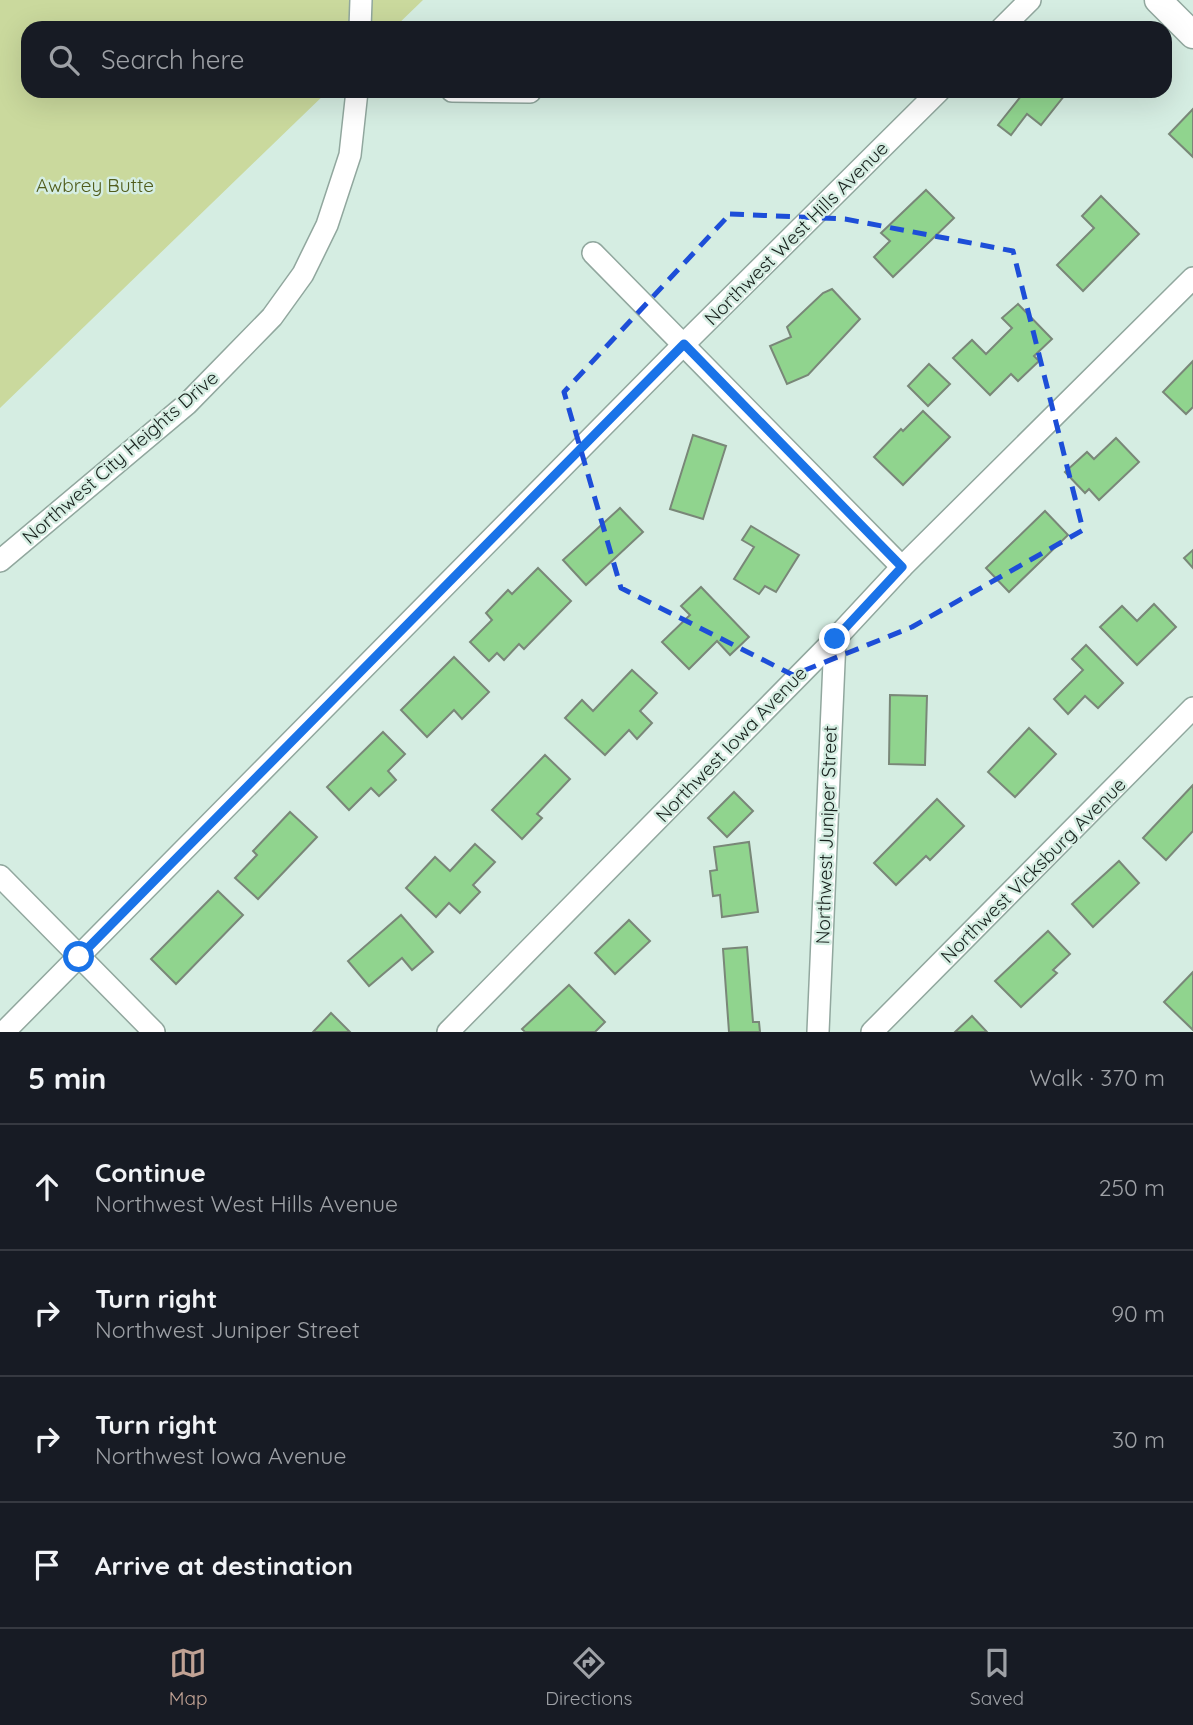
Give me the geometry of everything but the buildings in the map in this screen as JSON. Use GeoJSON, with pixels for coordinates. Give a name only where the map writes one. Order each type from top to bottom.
{"type":"FeatureCollection","features":[{"type":"Feature","properties":{"kind":"street"},"geometry":{"type":"LineString","coordinates":[[360,21],[361,0]]}},
{"type":"Feature","properties":{"kind":"street"},"geometry":{"type":"LineString","coordinates":[[1009,21],[1030,0]]}},
{"type":"Feature","properties":{"kind":"street"},"geometry":{"type":"LineString","coordinates":[[1158,0],[1193,36]]}},
{"type":"Feature","properties":{"kind":"street","name":"Northwest City Heights Drive"},"geometry":{"type":"LineString","coordinates":[[0,561],[187,404],[272,317],[303,274],[327,225],[349,155],[356,98]]}},
{"type":"Feature","properties":{"kind":"street","name":"Northwest West Hills Avenue"},"geometry":{"type":"LineString","coordinates":[[4,1032],[684,344],[932,98]]}},
{"type":"Feature","properties":{"kind":"street"},"geometry":{"type":"LineString","coordinates":[[593,253],[902,567]]}},
{"type":"Feature","properties":{"kind":"street","name":"Northwest Iowa Avenue"},"geometry":{"type":"LineString","coordinates":[[449,1032],[835,639],[902,567],[1193,278]]}},
{"type":"Feature","properties":{"kind":"street","name":"Northwest Juniper Street"},"geometry":{"type":"LineString","coordinates":[[818,1032],[835,639]]}},
{"type":"Feature","properties":{"kind":"street","name":"Northwest Vicksburg Avenue"},"geometry":{"type":"LineString","coordinates":[[872,1032],[1193,708]]}},
{"type":"Feature","properties":{"kind":"street"},"geometry":{"type":"LineString","coordinates":[[0,876],[154,1032]]}},
{"type":"Feature","properties":{"kind":"highlighted area"},"geometry":{"type":"Polygon","coordinates":[[[730,214],[845,219],[1013,251],[1083,530],[912,627],[793,675],[621,588],[564,392],[730,214]]]}},
{"type":"Feature","properties":{"kind":"green space","name":"Awbrey Butte"},"geometry":{"type":"Polygon","coordinates":[[[0,0],[423,0],[401,21],[21,21],[21,98],[321,98],[0,408],[0,0]]]}},
{"type":"Feature","properties":{"kind":"route"},"geometry":{"type":"LineString","coordinates":[[79,957],[684,344],[902,567],[835,639]]}}]}
